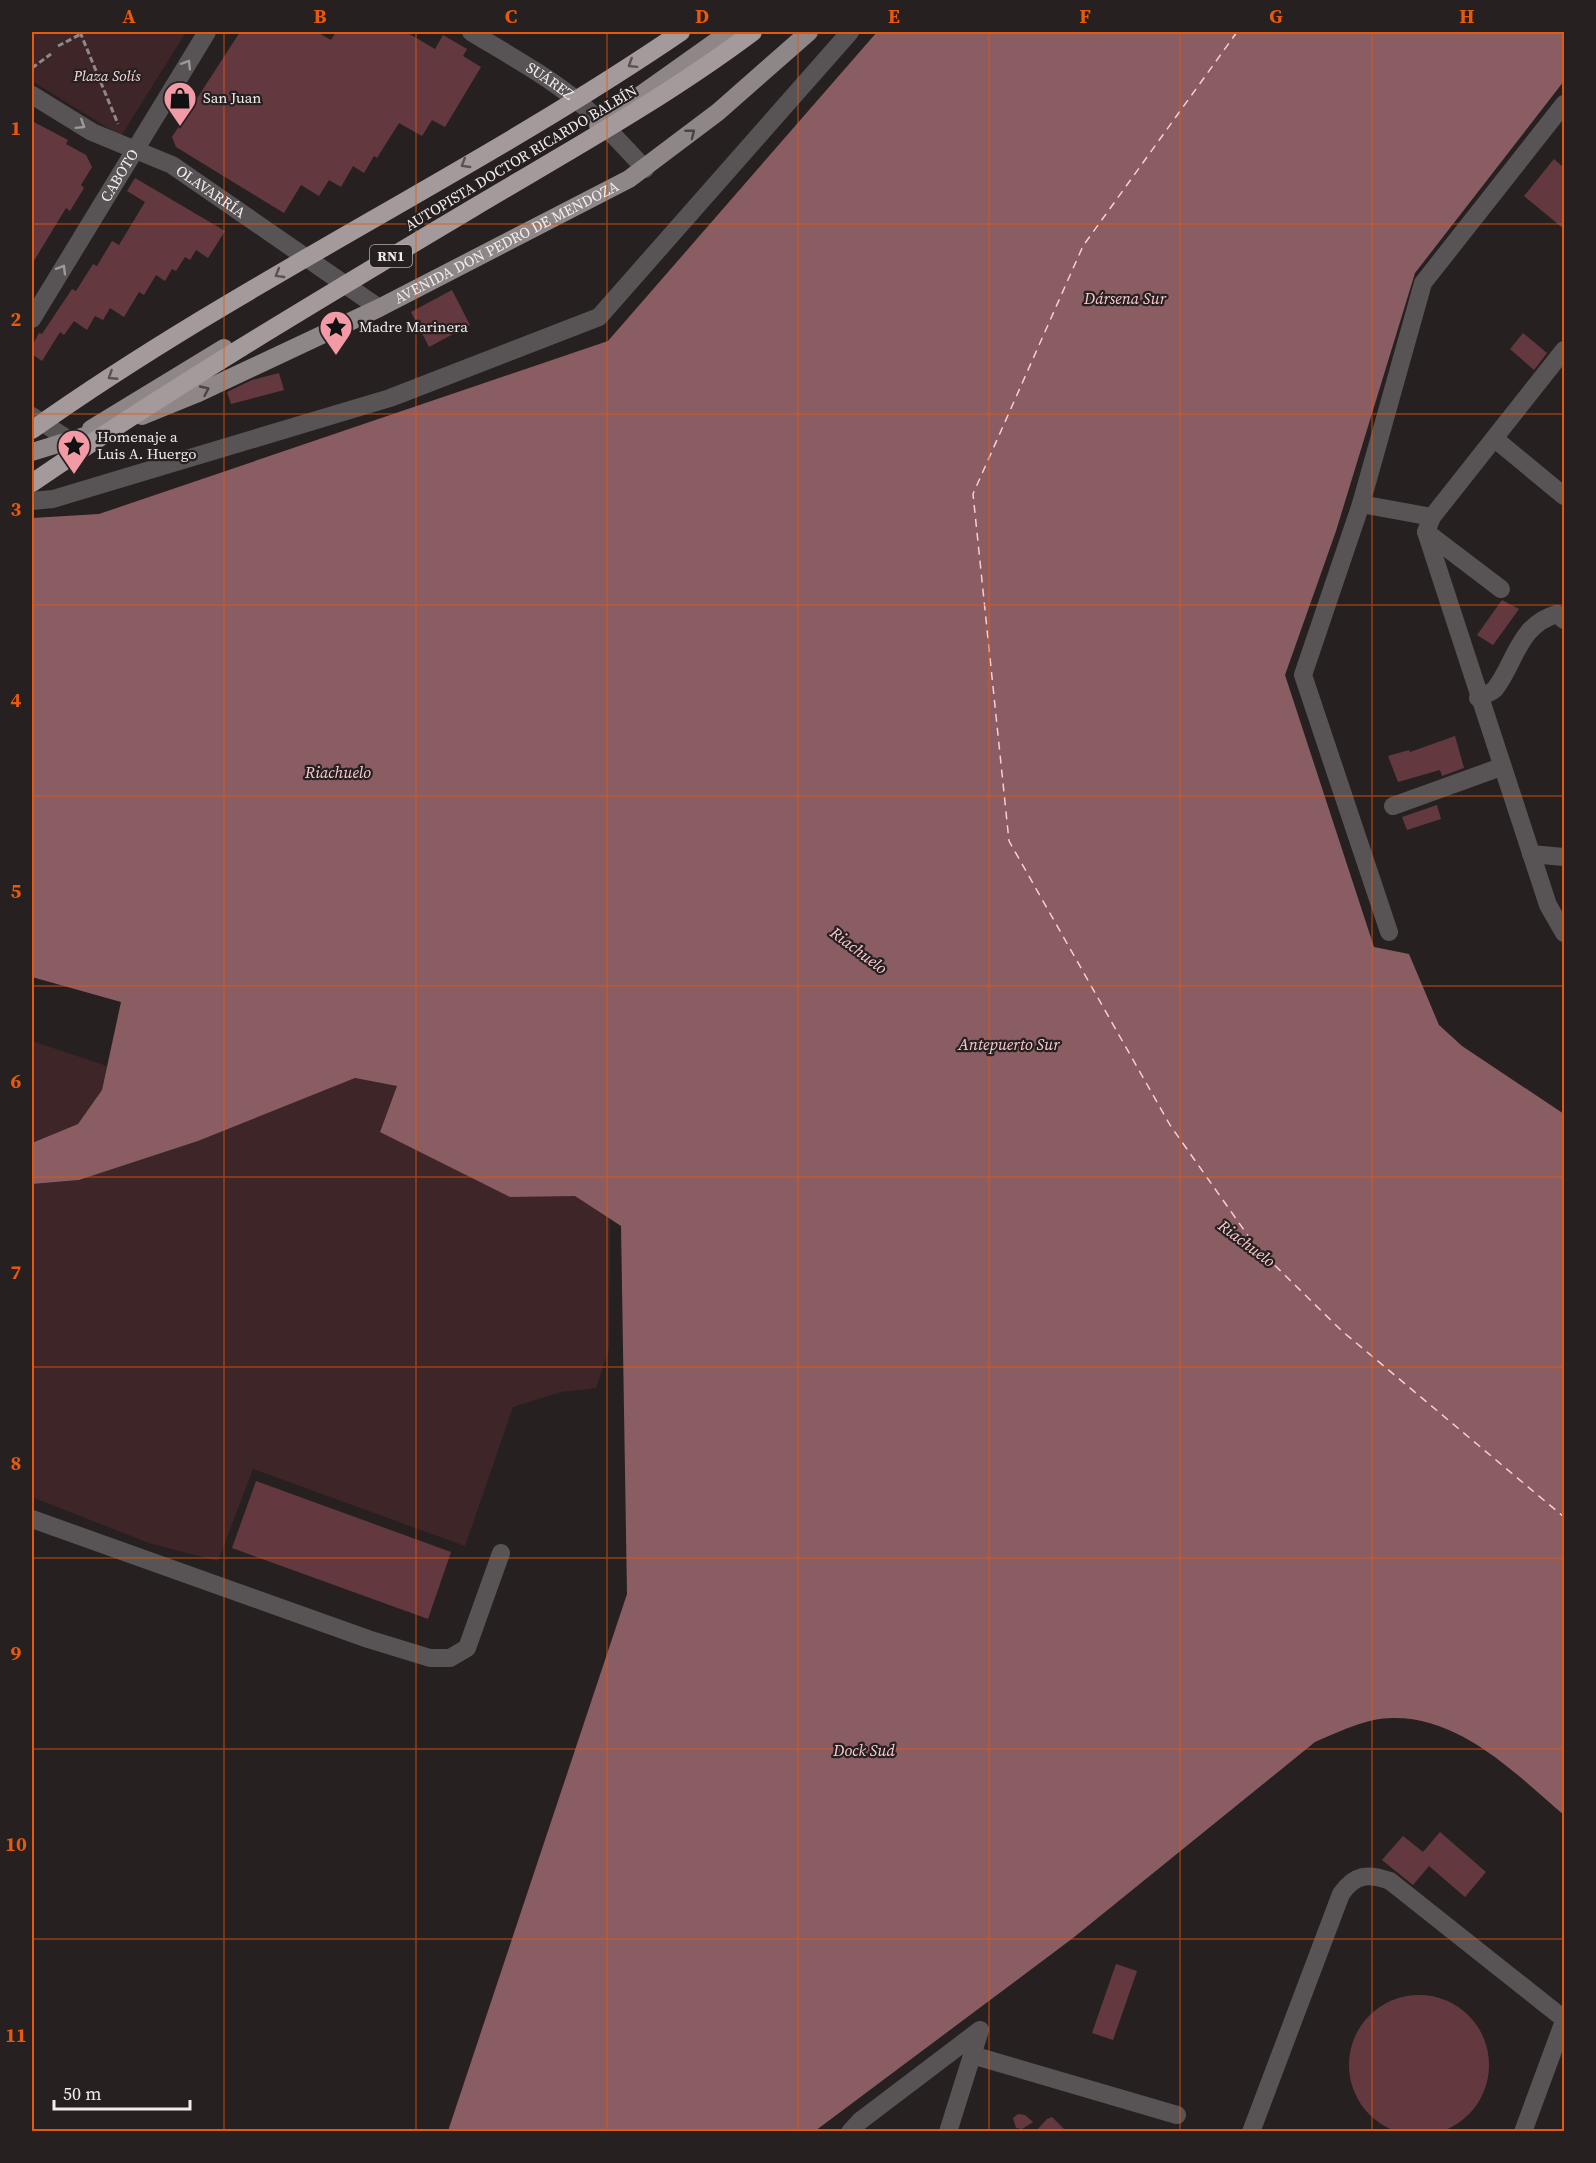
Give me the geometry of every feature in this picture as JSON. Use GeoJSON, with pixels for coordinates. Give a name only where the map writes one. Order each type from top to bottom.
{"type":"FeatureCollection","features":[{"type":"Feature","properties":{"kind":"highway","name":"AUTOPISTA DOCTOR RICARDO BALBÍN"},"geometry":{"type":"LineString","coordinates":[[32,430],[113,376],[241,297],[590,90],[681,32]]}},
{"type":"Feature","properties":{"kind":"highway","name":"AUTOPISTA DOCTOR RICARDO BALBÍN"},"geometry":{"type":"LineString","coordinates":[[32,483],[180,385],[612,125],[753,32]]}},
{"type":"Feature","properties":{"kind":"main road","name":"AVENIDA DON PEDRO DE MENDOZA"},"geometry":{"type":"LineString","coordinates":[[71,441],[337,279],[602,122],[729,32]]}},
{"type":"Feature","properties":{"kind":"main road","name":"AVENIDA DON PEDRO DE MENDOZA"},"geometry":{"type":"LineString","coordinates":[[32,452],[71,441],[196,394],[379,308],[645,169],[718,112],[809,32]]}},
{"type":"Feature","properties":{"kind":"street","name":"CABOTO"},"geometry":{"type":"LineString","coordinates":[[32,319],[133,149],[207,32]]}},
{"type":"Feature","properties":{"kind":"street","name":"SUÁREZ"},"geometry":{"type":"LineString","coordinates":[[471,32],[550,81],[602,122],[645,169]]}},
{"type":"Feature","properties":{"kind":"street"},"geometry":{"type":"LineString","coordinates":[[32,501],[53,499],[390,398],[599,317],[850,32]]}},
{"type":"Feature","properties":{"kind":"street","name":"OLAVARRÍA"},"geometry":{"type":"LineString","coordinates":[[32,95],[92,132],[172,165],[379,308]]}},
{"type":"Feature","properties":{"kind":"street"},"geometry":{"type":"LineString","coordinates":[[1389,932],[1303,675],[1361,504],[1423,283],[1564,104]]}},
{"type":"Feature","properties":{"kind":"street"},"geometry":{"type":"LineString","coordinates":[[1429,525],[1564,350]]}},
{"type":"Feature","properties":{"kind":"street"},"geometry":{"type":"LineString","coordinates":[[32,416],[71,441]]}},
{"type":"Feature","properties":{"kind":"street"},"geometry":{"type":"LineString","coordinates":[[1495,439],[1564,496]]}},
{"type":"Feature","properties":{"kind":"street"},"geometry":{"type":"LineString","coordinates":[[1361,504],[1429,525],[1501,589]]}},
{"type":"Feature","properties":{"kind":"street"},"geometry":{"type":"LineString","coordinates":[[1429,525],[1478,698],[1548,905],[1564,933]]}},
{"type":"Feature","properties":{"kind":"street"},"geometry":{"type":"LineString","coordinates":[[1478,698],[1494,691],[1525,634],[1539,621],[1557,614],[1564,620]]}},
{"type":"Feature","properties":{"kind":"street"},"geometry":{"type":"LineString","coordinates":[[1393,806],[1501,766]]}},
{"type":"Feature","properties":{"kind":"street"},"geometry":{"type":"LineString","coordinates":[[1531,854],[1564,857]]}},
{"type":"Feature","properties":{"kind":"street"},"geometry":{"type":"LineString","coordinates":[[32,1519],[357,1635],[430,1658],[450,1658],[467,1648],[501,1553]]}},
{"type":"Feature","properties":{"kind":"street"},"geometry":{"type":"LineString","coordinates":[[1251,2132],[1341,1894],[1350,1882],[1361,1876],[1372,1875],[1390,1881],[1564,2020],[1523,2132]]}},
{"type":"Feature","properties":{"kind":"street"},"geometry":{"type":"LineString","coordinates":[[850,2132],[860,2121],[980,2030],[948,2132]]}},
{"type":"Feature","properties":{"kind":"street"},"geometry":{"type":"LineString","coordinates":[[972,2055],[1177,2115]]}},
{"type":"Feature","properties":{"kind":"path"},"geometry":{"type":"LineString","coordinates":[[58,46],[80,33],[115,113],[121,136],[133,149]]}},
{"type":"Feature","properties":{"kind":"path"},"geometry":{"type":"LineString","coordinates":[[32,68],[51,54]]}},
{"type":"Feature","properties":{"kind":"green space","name":"Plaza Solís"},"geometry":{"type":"Polygon","coordinates":[[[32,32],[186,32],[121,136],[32,81],[32,32]]]}},
{"type":"Feature","properties":{"kind":"green space"},"geometry":{"type":"Polygon","coordinates":[[[32,1041],[107,1066],[102,1090],[78,1124],[32,1143],[32,1041]]]}},
{"type":"Feature","properties":{"kind":"green space"},"geometry":{"type":"Polygon","coordinates":[[[355,1078],[397,1086],[380,1131],[510,1197],[575,1195],[610,1219],[609,1349],[596,1388],[561,1392],[513,1407],[465,1546],[253,1469],[218,1561],[149,1543],[32,1497],[32,1184],[79,1180],[198,1141],[355,1078]]]}},
{"type":"Feature","properties":{"kind":"water"},"geometry":{"type":"Polygon","coordinates":[[[877,32],[1564,32],[1564,81],[1415,273],[1336,531],[1285,675],[1374,947],[1409,954],[1439,1025],[1462,1046],[1564,1114],[1564,1815],[1507,1766],[1464,1737],[1418,1720],[1393,1718],[1363,1723],[1315,1742],[1073,1938],[815,2131],[448,2131],[627,1594],[621,1226],[575,1196],[510,1197],[380,1132],[397,1086],[355,1078],[198,1141],[79,1180],[32,1184],[32,1143],[78,1124],[102,1090],[121,1002],[32,977],[32,518],[99,514],[608,341],[877,32]]]}},
{"type":"Feature","properties":{"kind":"building"},"geometry":{"type":"Polygon","coordinates":[[[240,32],[317,32],[331,40],[336,32],[406,32],[435,49],[443,35],[467,49],[463,56],[481,67],[445,127],[432,120],[422,136],[399,123],[377,158],[374,156],[364,173],[353,166],[341,187],[329,180],[319,196],[301,185],[284,213],[176,147],[172,137],[240,32]]]}},
{"type":"Feature","properties":{"kind":"building"},"geometry":{"type":"Polygon","coordinates":[[[32,121],[68,140],[66,144],[86,155],[92,167],[81,185],[84,188],[70,211],[66,208],[32,264],[32,121]]]}},
{"type":"Feature","properties":{"kind":"building"},"geometry":{"type":"Polygon","coordinates":[[[1554,159],[1564,168],[1564,229],[1524,196],[1554,159]]]}},
{"type":"Feature","properties":{"kind":"building"},"geometry":{"type":"Polygon","coordinates":[[[135,178],[225,231],[208,258],[196,250],[190,260],[185,257],[176,271],[172,269],[165,281],[156,275],[144,295],[139,292],[124,317],[110,308],[103,320],[95,316],[87,330],[74,321],[64,335],[60,332],[42,361],[32,354],[32,346],[39,333],[42,334],[72,289],[76,291],[93,264],[97,266],[112,241],[119,245],[145,202],[127,191],[135,178]]]}},
{"type":"Feature","properties":{"kind":"building"},"geometry":{"type":"Polygon","coordinates":[[[452,290],[470,325],[429,347],[411,312],[452,290]]]}},
{"type":"Feature","properties":{"kind":"building"},"geometry":{"type":"Polygon","coordinates":[[[1523,333],[1547,353],[1534,370],[1510,349],[1523,333]]]}},
{"type":"Feature","properties":{"kind":"building"},"geometry":{"type":"Polygon","coordinates":[[[279,373],[284,390],[231,404],[227,392],[252,380],[279,373]]]}},
{"type":"Feature","properties":{"kind":"building"},"geometry":{"type":"Polygon","coordinates":[[[1502,600],[1519,609],[1493,645],[1477,635],[1502,600]]]}},
{"type":"Feature","properties":{"kind":"building"},"geometry":{"type":"Polygon","coordinates":[[[1455,736],[1464,768],[1442,776],[1440,770],[1398,782],[1388,756],[1409,750],[1410,752],[1455,736]]]}},
{"type":"Feature","properties":{"kind":"building"},"geometry":{"type":"Polygon","coordinates":[[[1437,805],[1441,819],[1407,830],[1402,817],[1437,805]]]}},
{"type":"Feature","properties":{"kind":"building"},"geometry":{"type":"Polygon","coordinates":[[[256,1481],[451,1552],[428,1619],[232,1548],[256,1481]]]}},
{"type":"Feature","properties":{"kind":"building"},"geometry":{"type":"Polygon","coordinates":[[[1440,1832],[1486,1872],[1465,1897],[1429,1866],[1413,1885],[1382,1860],[1403,1836],[1423,1852],[1440,1832]]]}},
{"type":"Feature","properties":{"kind":"building"},"geometry":{"type":"Polygon","coordinates":[[[1116,1964],[1137,1971],[1113,2040],[1092,2033],[1116,1964]]]}},
{"type":"Feature","properties":{"kind":"building"},"geometry":{"type":"Polygon","coordinates":[[[1419,1995],[1446,2000],[1469,2015],[1484,2038],[1489,2065],[1484,2092],[1469,2115],[1446,2130],[1419,2135],[1392,2130],[1369,2115],[1354,2092],[1349,2065],[1354,2038],[1369,2015],[1392,2000],[1419,1995]]]}},
{"type":"Feature","properties":{"kind":"building"},"geometry":{"type":"Polygon","coordinates":[[[1018,2114],[1025,2115],[1033,2122],[1022,2129],[1016,2128],[1013,2118],[1018,2114]]]}},
{"type":"Feature","properties":{"kind":"building"},"geometry":{"type":"Polygon","coordinates":[[[1052,2117],[1067,2132],[1035,2132],[1047,2119],[1052,2117]]]}},
{"type":"Feature","properties":{"kind":"ferry route"},"geometry":{"type":"LineString","coordinates":[[1237,32],[1083,246],[973,494],[1009,841],[1170,1125],[1256,1247],[1342,1331],[1564,1517]]}},
{"type":"Feature","properties":{"kind":"place","name":"San Juan"},"geometry":{"type":"Point","coordinates":[180,127]}},
{"type":"Feature","properties":{"kind":"place","name":"Madre Marinera"},"geometry":{"type":"Point","coordinates":[336,356]}},
{"type":"Feature","properties":{"kind":"place","name":"Homenaje a Luis A. Huergo"},"geometry":{"type":"Point","coordinates":[74,475]}},
{"type":"Feature","properties":{"kind":"water label","name":"Dársena Sur"},"geometry":{"type":"Point","coordinates":[1125,298]}},
{"type":"Feature","properties":{"kind":"water label","name":"Riachuelo"},"geometry":{"type":"Point","coordinates":[338,772]}},
{"type":"Feature","properties":{"kind":"water label","name":"Riachuelo"},"geometry":{"type":"Point","coordinates":[859,950]}},
{"type":"Feature","properties":{"kind":"water label","name":"Antepuerto Sur"},"geometry":{"type":"Point","coordinates":[1009,1044]}},
{"type":"Feature","properties":{"kind":"water label","name":"Riachuelo"},"geometry":{"type":"Point","coordinates":[1247,1243]}},
{"type":"Feature","properties":{"kind":"water label","name":"Dock Sud"},"geometry":{"type":"Point","coordinates":[864,1750]}}]}
